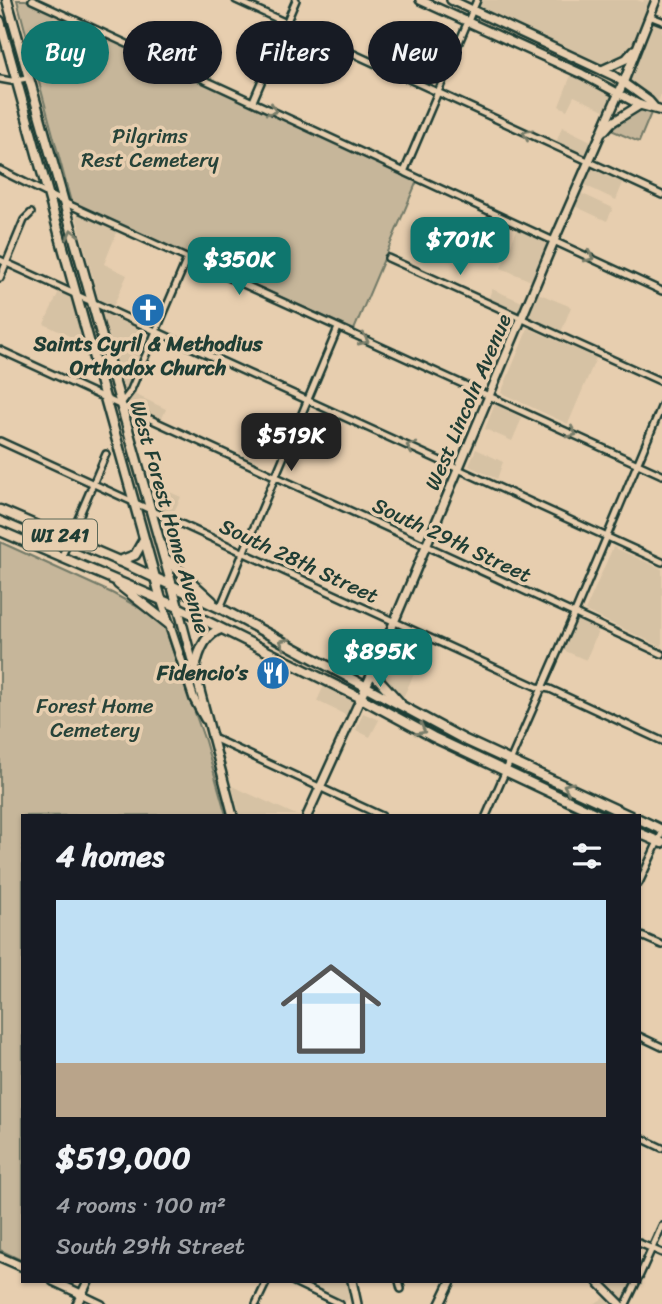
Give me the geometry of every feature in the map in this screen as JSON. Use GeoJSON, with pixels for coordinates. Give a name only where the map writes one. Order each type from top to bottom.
{"type":"FeatureCollection","features":[{"type":"Feature","properties":{"kind":"main road","name":"West Forest Home Avenue"},"geometry":{"type":"LineString","coordinates":[[7,0],[21,55]]}},
{"type":"Feature","properties":{"kind":"main road"},"geometry":{"type":"LineString","coordinates":[[420,0],[640,105],[659,109]]}},
{"type":"Feature","properties":{"kind":"main road"},"geometry":{"type":"LineString","coordinates":[[452,0],[624,81],[659,109]]}},
{"type":"Feature","properties":{"kind":"main road","name":"West Lincoln Avenue"},"geometry":{"type":"LineString","coordinates":[[308,814],[394,622],[656,0]]}},
{"type":"Feature","properties":{"kind":"main road","name":"West Forest Home Avenue"},"geometry":{"type":"LineString","coordinates":[[0,21],[160,599],[194,699],[206,720]]}},
{"type":"Feature","properties":{"kind":"main road"},"geometry":{"type":"LineString","coordinates":[[602,70],[626,59],[637,47]]}},
{"type":"Feature","properties":{"kind":"main road","name":"West Forest Home Avenue"},"geometry":{"type":"LineString","coordinates":[[29,84],[178,607],[232,814]]}},
{"type":"Feature","properties":{"kind":"main road"},"geometry":{"type":"LineString","coordinates":[[602,133],[611,123],[640,105]]}},
{"type":"Feature","properties":{"kind":"main road","name":"WI 241"},"geometry":{"type":"LineString","coordinates":[[0,510],[171,584]]}},
{"type":"Feature","properties":{"kind":"main road","name":"WI 241"},"geometry":{"type":"LineString","coordinates":[[0,531],[178,607]]}},
{"type":"Feature","properties":{"kind":"main road"},"geometry":{"type":"LineString","coordinates":[[119,561],[135,555],[143,541]]}},
{"type":"Feature","properties":{"kind":"main road"},"geometry":{"type":"LineString","coordinates":[[163,557],[220,608]]}},
{"type":"Feature","properties":{"kind":"main road"},"geometry":{"type":"LineString","coordinates":[[107,576],[170,625]]}},
{"type":"Feature","properties":{"kind":"main road"},"geometry":{"type":"LineString","coordinates":[[171,584],[465,740],[626,814]]}},
{"type":"Feature","properties":{"kind":"main road"},"geometry":{"type":"LineString","coordinates":[[178,607],[507,772],[597,814]]}},
{"type":"Feature","properties":{"kind":"main road"},"geometry":{"type":"LineString","coordinates":[[195,669],[207,638],[214,631],[221,629]]}},
{"type":"Feature","properties":{"kind":"main road"},"geometry":{"type":"LineString","coordinates":[[372,673],[404,708]]}},
{"type":"Feature","properties":{"kind":"main road"},"geometry":{"type":"LineString","coordinates":[[641,821],[661,837]]}},
{"type":"Feature","properties":{"kind":"main road"},"geometry":{"type":"LineString","coordinates":[[641,833],[661,837]]}},
{"type":"Feature","properties":{"kind":"main road"},"geometry":{"type":"LineString","coordinates":[[0,1257],[21,1266]]}},
{"type":"Feature","properties":{"kind":"main road"},"geometry":{"type":"LineString","coordinates":[[57,1283],[81,1294]]}},
{"type":"Feature","properties":{"kind":"main road"},"geometry":{"type":"LineString","coordinates":[[77,1304],[87,1283]]}},
{"type":"Feature","properties":{"kind":"main road"},"geometry":{"type":"LineString","coordinates":[[352,1283],[357,1304]]}},
{"type":"Feature","properties":{"kind":"main road"},"geometry":{"type":"LineString","coordinates":[[440,1304],[450,1283]]}},
{"type":"Feature","properties":{"kind":"main road"},"geometry":{"type":"LineString","coordinates":[[599,1283],[620,1304]]}},
{"type":"Feature","properties":{"kind":"street"},"geometry":{"type":"LineString","coordinates":[[32,0],[662,290]]}},
{"type":"Feature","properties":{"kind":"street"},"geometry":{"type":"LineString","coordinates":[[236,0],[280,21]]}},
{"type":"Feature","properties":{"kind":"street"},"geometry":{"type":"LineString","coordinates":[[287,21],[296,0]]}},
{"type":"Feature","properties":{"kind":"street"},"geometry":{"type":"LineString","coordinates":[[404,172],[477,0]]}},
{"type":"Feature","properties":{"kind":"street"},"geometry":{"type":"LineString","coordinates":[[649,16],[662,21]]}},
{"type":"Feature","properties":{"kind":"street"},"geometry":{"type":"LineString","coordinates":[[354,55],[662,195]]}},
{"type":"Feature","properties":{"kind":"street"},"geometry":{"type":"LineString","coordinates":[[0,79],[21,80]]}},
{"type":"Feature","properties":{"kind":"street"},"geometry":{"type":"LineString","coordinates":[[253,101],[260,84]]}},
{"type":"Feature","properties":{"kind":"street"},"geometry":{"type":"LineString","coordinates":[[0,170],[187,259],[662,475]]}},
{"type":"Feature","properties":{"kind":"street"},"geometry":{"type":"LineString","coordinates":[[0,278],[24,220],[31,213]]}},
{"type":"Feature","properties":{"kind":"street"},"geometry":{"type":"LineString","coordinates":[[388,258],[662,382]]}},
{"type":"Feature","properties":{"kind":"street"},"geometry":{"type":"LineString","coordinates":[[120,405],[130,392],[187,259]]}},
{"type":"Feature","properties":{"kind":"street"},"geometry":{"type":"LineString","coordinates":[[0,260],[662,562]]}},
{"type":"Feature","properties":{"kind":"street"},"geometry":{"type":"LineString","coordinates":[[220,608],[338,328]]}},
{"type":"Feature","properties":{"kind":"street","name":"South 29th Street"},"geometry":{"type":"LineString","coordinates":[[0,350],[662,654]]}},
{"type":"Feature","properties":{"kind":"street"},"geometry":{"type":"LineString","coordinates":[[487,814],[575,614],[662,405]]}},
{"type":"Feature","properties":{"kind":"street","name":"South 28th Street"},"geometry":{"type":"LineString","coordinates":[[0,441],[537,687],[550,689],[662,741]]}},
{"type":"Feature","properties":{"kind":"street"},"geometry":{"type":"LineString","coordinates":[[62,556],[106,454]]}},
{"type":"Feature","properties":{"kind":"street"},"geometry":{"type":"LineString","coordinates":[[211,737],[378,814]]}},
{"type":"Feature","properties":{"kind":"street"},"geometry":{"type":"LineString","coordinates":[[641,879],[661,837]]}},
{"type":"Feature","properties":{"kind":"street"},"geometry":{"type":"LineString","coordinates":[[641,936],[662,945]]}},
{"type":"Feature","properties":{"kind":"street"},"geometry":{"type":"LineString","coordinates":[[641,1037],[662,1047]]}},
{"type":"Feature","properties":{"kind":"street"},"geometry":{"type":"LineString","coordinates":[[641,1138],[662,1148]]}},
{"type":"Feature","properties":{"kind":"street"},"geometry":{"type":"LineString","coordinates":[[641,1272],[662,1226]]}},
{"type":"Feature","properties":{"kind":"street"},"geometry":{"type":"LineString","coordinates":[[641,1243],[662,1253]]}},
{"type":"Feature","properties":{"kind":"street"},"geometry":{"type":"LineString","coordinates":[[256,1304],[266,1283]]}},
{"type":"Feature","properties":{"kind":"street"},"geometry":{"type":"LineString","coordinates":[[296,1283],[340,1304]]}},
{"type":"Feature","properties":{"kind":"street"},"geometry":{"type":"LineString","coordinates":[[400,1283],[401,1289]]}},
{"type":"Feature","properties":{"kind":"street"},"geometry":{"type":"LineString","coordinates":[[626,1304],[636,1283]]}},
{"type":"Feature","properties":{"kind":"street"},"geometry":{"type":"LineString","coordinates":[[81,1294],[102,1304]]}},
{"type":"Feature","properties":{"kind":"shaded area"},"geometry":{"type":"Polygon","coordinates":[[[451,0],[662,0],[662,4],[656,1],[649,15],[662,21],[662,92],[655,108],[624,81],[636,50],[602,70],[451,0]]]}},
{"type":"Feature","properties":{"kind":"shaded area"},"geometry":{"type":"Polygon","coordinates":[[[573,70],[619,93],[610,113],[574,96],[567,110],[559,106],[573,70]]]}},
{"type":"Feature","properties":{"kind":"shaded area"},"geometry":{"type":"Polygon","coordinates":[[[562,127],[591,141],[585,154],[556,143],[562,127]]]}},
{"type":"Feature","properties":{"kind":"shaded area"},"geometry":{"type":"Polygon","coordinates":[[[589,162],[625,178],[616,200],[580,183],[589,162]]]}},
{"type":"Feature","properties":{"kind":"shaded area"},"geometry":{"type":"Polygon","coordinates":[[[576,191],[613,208],[607,221],[570,204],[576,191]]]}},
{"type":"Feature","properties":{"kind":"shaded area"},"geometry":{"type":"Polygon","coordinates":[[[79,214],[117,232],[104,264],[127,275],[109,316],[148,333],[130,392],[166,409],[160,423],[153,420],[147,434],[134,429],[76,216],[79,214]]]}},
{"type":"Feature","properties":{"kind":"shaded area"},"geometry":{"type":"Polygon","coordinates":[[[519,225],[554,241],[536,283],[501,268],[519,225]]]}},
{"type":"Feature","properties":{"kind":"shaded area"},"geometry":{"type":"Polygon","coordinates":[[[61,287],[74,293],[87,338],[75,339],[44,324],[61,287]]]}},
{"type":"Feature","properties":{"kind":"shaded area"},"geometry":{"type":"Polygon","coordinates":[[[492,289],[527,304],[533,291],[571,307],[560,335],[487,303],[492,289]]]}},
{"type":"Feature","properties":{"kind":"shaded area"},"geometry":{"type":"Polygon","coordinates":[[[528,328],[596,358],[568,424],[501,393],[528,328]]]}},
{"type":"Feature","properties":{"kind":"shaded area"},"geometry":{"type":"Polygon","coordinates":[[[495,404],[522,418],[512,441],[485,429],[495,404]]]}},
{"type":"Feature","properties":{"kind":"shaded area"},"geometry":{"type":"Polygon","coordinates":[[[476,449],[503,462],[497,479],[469,466],[476,449]]]}},
{"type":"Feature","properties":{"kind":"shaded area"},"geometry":{"type":"Polygon","coordinates":[[[147,482],[181,497],[172,516],[154,507],[147,482]]]}},
{"type":"Feature","properties":{"kind":"shaded area"},"geometry":{"type":"Polygon","coordinates":[[[613,547],[662,569],[662,647],[585,611],[613,547]]]}},
{"type":"Feature","properties":{"kind":"shaded area"},"geometry":{"type":"Polygon","coordinates":[[[579,620],[599,629],[586,660],[563,650],[575,621],[579,620]]]}},
{"type":"Feature","properties":{"kind":"shaded area"},"geometry":{"type":"Polygon","coordinates":[[[379,658],[414,674],[400,704],[372,672],[379,658]]]}},
{"type":"Feature","properties":{"kind":"shaded area"},"geometry":{"type":"Polygon","coordinates":[[[326,681],[361,698],[352,718],[317,701],[326,681]]]}},
{"type":"Feature","properties":{"kind":"shaded area"},"geometry":{"type":"Polygon","coordinates":[[[363,713],[379,720],[370,737],[356,730],[363,713]]]}},
{"type":"Feature","properties":{"kind":"shaded area"},"geometry":{"type":"Polygon","coordinates":[[[232,786],[294,814],[240,814],[232,786]]]}},
{"type":"Feature","properties":{"kind":"shaded area"},"geometry":{"type":"Polygon","coordinates":[[[346,1283],[349,1299],[345,1302],[306,1284],[346,1283]]]}},
{"type":"Feature","properties":{"kind":"shaded area"},"geometry":{"type":"Polygon","coordinates":[[[599,1283],[636,1283],[626,1304],[594,1304],[610,1294],[599,1283]]]}},
{"type":"Feature","properties":{"kind":"green space","name":"Pilgrims Rest Cemetery"},"geometry":{"type":"Polygon","coordinates":[[[17,0],[26,0],[71,21],[23,21],[17,0]]]}},
{"type":"Feature","properties":{"kind":"green space","name":"Pilgrims Rest Cemetery"},"geometry":{"type":"Polygon","coordinates":[[[109,38],[123,45],[123,84],[207,84],[417,181],[354,330],[71,202],[39,84],[109,84],[109,38]]]}},
{"type":"Feature","properties":{"kind":"green space"},"geometry":{"type":"Polygon","coordinates":[[[639,108],[651,113],[639,142],[611,130],[639,108]]]}},
{"type":"Feature","properties":{"kind":"green space","name":"Forest Home Cemetery"},"geometry":{"type":"Polygon","coordinates":[[[0,542],[112,593],[162,620],[205,741],[226,814],[21,814],[21,1260],[0,1250],[0,542]]]}},
{"type":"Feature","properties":{"kind":"place","name":"Saints Cyril & Methodius Orthodox Church"},"geometry":{"type":"Point","coordinates":[148,310]}},
{"type":"Feature","properties":{"kind":"place","name":"Fidencio’s"},"geometry":{"type":"Point","coordinates":[273,673]}}]}
